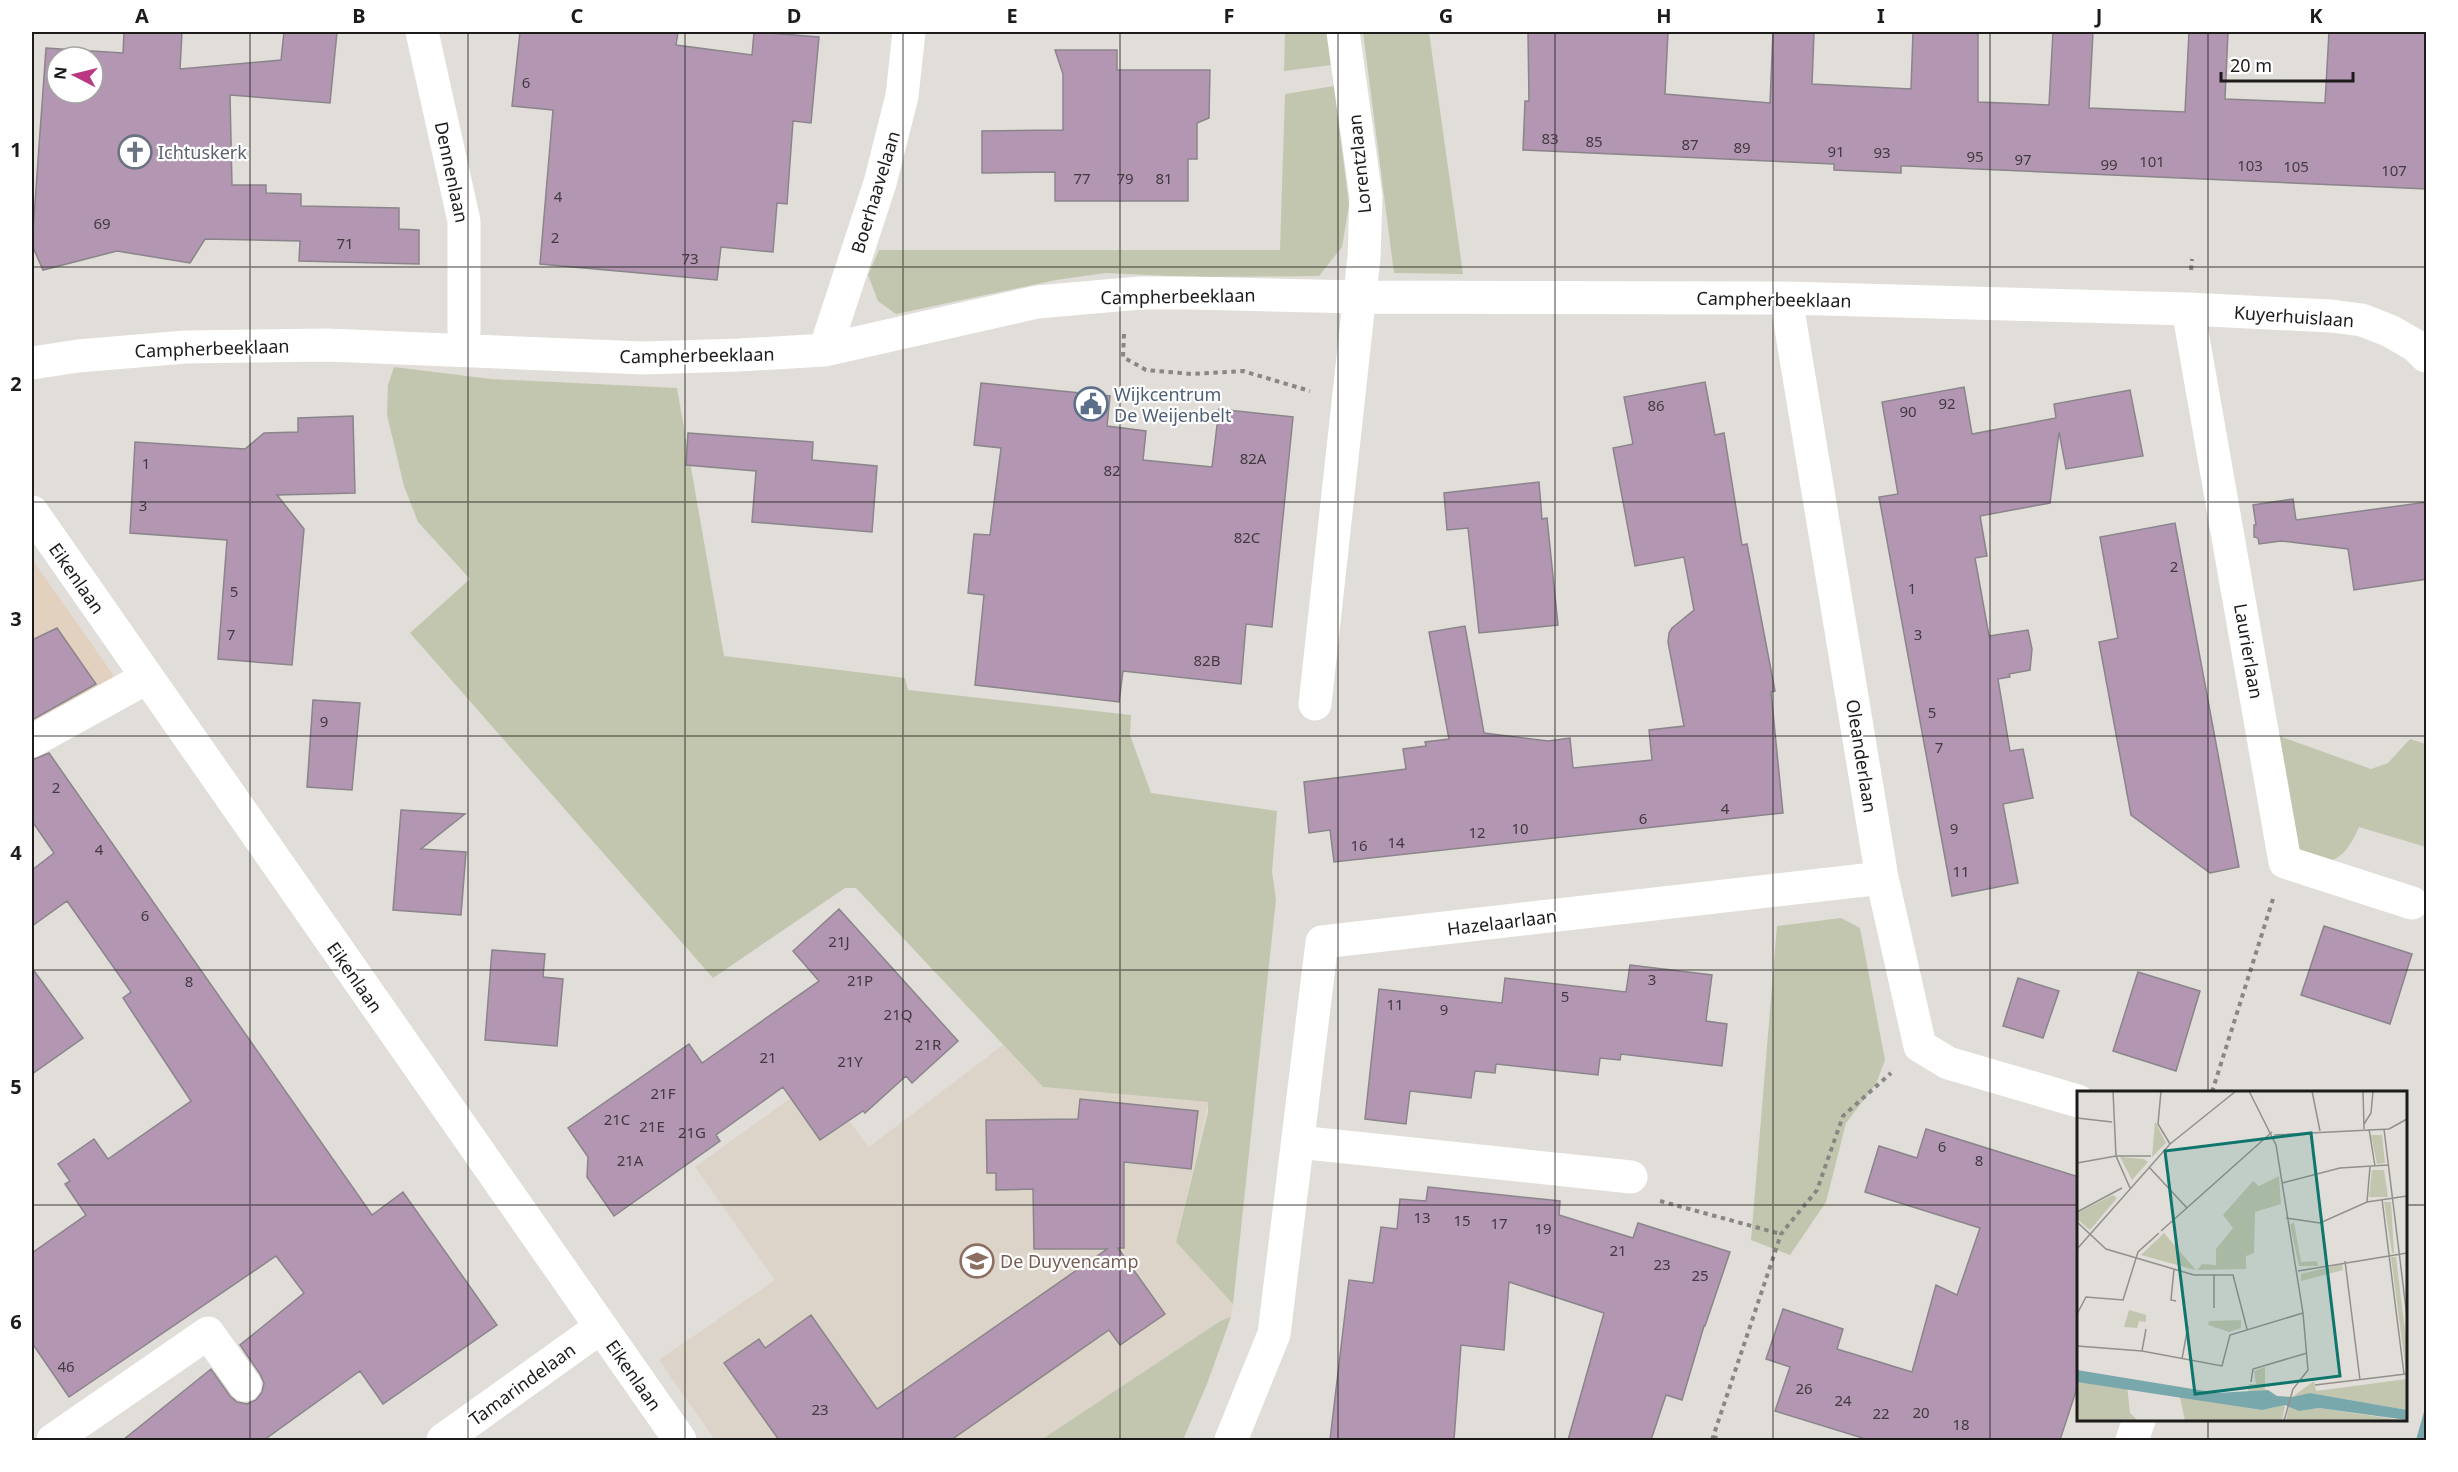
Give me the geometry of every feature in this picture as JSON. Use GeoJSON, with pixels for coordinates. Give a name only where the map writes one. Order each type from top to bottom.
{"type":"FeatureCollection","features":[{"type":"Feature","properties":{"kind":"street","name":"Dennenlaan"},"geometry":{"type":"LineString","coordinates":[[422,32],[464,221],[464,350]]}},
{"type":"Feature","properties":{"kind":"street","name":"Boerhaavelaan"},"geometry":{"type":"LineString","coordinates":[[825,350],[880,183],[902,96],[909,32]]}},
{"type":"Feature","properties":{"kind":"street","name":"Lorentzlaan"},"geometry":{"type":"LineString","coordinates":[[1344,32],[1366,197],[1364,257],[1359,297]]}},
{"type":"Feature","properties":{"kind":"street","name":"Campherbeeklaan"},"geometry":{"type":"LineString","coordinates":[[32,363],[78,356],[185,347],[327,345],[644,358],[825,350],[1027,304],[1126,294],[1786,298],[2188,309]]}},
{"type":"Feature","properties":{"kind":"street"},"geometry":{"type":"LineString","coordinates":[[1315,704],[1359,297]]}},
{"type":"Feature","properties":{"kind":"street","name":"Oleanderlaan"},"geometry":{"type":"LineString","coordinates":[[1786,298],[1882,878],[1920,1046]]}},
{"type":"Feature","properties":{"kind":"street","name":"Kuyerhuislaan"},"geometry":{"type":"LineString","coordinates":[[2188,309],[2331,316],[2362,320],[2390,331],[2416,346],[2427,356]]}},
{"type":"Feature","properties":{"kind":"street","name":"Laurierlaan"},"geometry":{"type":"LineString","coordinates":[[2188,309],[2285,862]]}},
{"type":"Feature","properties":{"kind":"street","name":"Eikenlaan"},"geometry":{"type":"LineString","coordinates":[[32,512],[680,1440]]}},
{"type":"Feature","properties":{"kind":"street"},"geometry":{"type":"LineString","coordinates":[[32,741],[146,678]]}},
{"type":"Feature","properties":{"kind":"street"},"geometry":{"type":"LineString","coordinates":[[2285,862],[2412,903]]}},
{"type":"Feature","properties":{"kind":"street","name":"Hazelaarlaan"},"geometry":{"type":"LineString","coordinates":[[1231,1440],[1274,1335],[1322,942],[1882,878]]}},
{"type":"Feature","properties":{"kind":"street"},"geometry":{"type":"LineString","coordinates":[[1920,1046],[1948,1063],[2077,1100]]}},
{"type":"Feature","properties":{"kind":"street"},"geometry":{"type":"LineString","coordinates":[[1298,1142],[1631,1177]]}},
{"type":"Feature","properties":{"kind":"street","name":"Tamarindelaan"},"geometry":{"type":"LineString","coordinates":[[443,1440],[601,1327]]}},
{"type":"Feature","properties":{"kind":"street"},"geometry":{"type":"LineString","coordinates":[[53,1440],[208,1333],[245,1385]]}},
{"type":"Feature","properties":{"kind":"street"},"geometry":{"type":"LineString","coordinates":[[2132,1440],[2138,1421]]}},
{"type":"Feature","properties":{"kind":"path"},"geometry":{"type":"LineString","coordinates":[[1126,294],[1123,357],[1146,370],[1192,374],[1243,371],[1347,400]]}},
{"type":"Feature","properties":{"kind":"path"},"geometry":{"type":"LineString","coordinates":[[2212,1091],[2285,862]]}},
{"type":"Feature","properties":{"kind":"path"},"geometry":{"type":"LineString","coordinates":[[1723,1440],[1713,1439],[1781,1234],[1816,1190],[1844,1116],[1920,1046]]}},
{"type":"Feature","properties":{"kind":"path"},"geometry":{"type":"LineString","coordinates":[[1631,1177],[1645,1197],[1781,1234]]}},
{"type":"Feature","properties":{"kind":"shaded area"},"geometry":{"type":"Polygon","coordinates":[[[32,559],[128,696],[32,750],[32,559]]]}},
{"type":"Feature","properties":{"kind":"shaded area","name":"De Duyvencamp"},"geometry":{"type":"Polygon","coordinates":[[[1003,1045],[1043,1087],[1209,1102],[1176,1242],[1233,1304],[1231,1317],[1219,1321],[1041,1440],[715,1440],[659,1360],[775,1280],[695,1167],[817,1079],[869,1147],[1003,1045]]]}},
{"type":"Feature","properties":{"kind":"green space"},"geometry":{"type":"Polygon","coordinates":[[[1285,32],[1327,32],[1331,65],[1284,71],[1285,32]]]}},
{"type":"Feature","properties":{"kind":"green space"},"geometry":{"type":"Polygon","coordinates":[[[1363,32],[1429,32],[1463,274],[1394,273],[1363,32]]]}},
{"type":"Feature","properties":{"kind":"green space"},"geometry":{"type":"Polygon","coordinates":[[[1334,86],[1349,205],[1342,247],[1319,276],[1190,277],[1106,273],[1056,280],[896,314],[878,301],[868,275],[879,250],[1280,250],[1285,94],[1334,86]]]}},
{"type":"Feature","properties":{"kind":"green space"},"geometry":{"type":"Polygon","coordinates":[[[394,367],[491,379],[677,388],[724,656],[905,678],[908,690],[1131,715],[1130,735],[1151,793],[1277,811],[1272,872],[1276,899],[1233,1304],[1176,1242],[1208,1112],[1208,1102],[1043,1087],[856,888],[845,888],[713,978],[410,633],[470,579],[418,522],[404,486],[387,415],[388,385],[394,367]]]}},
{"type":"Feature","properties":{"kind":"green space"},"geometry":{"type":"Polygon","coordinates":[[[2275,729],[2282,737],[2371,769],[2388,763],[2410,739],[2426,744],[2426,847],[2359,827],[2348,847],[2334,859],[2318,860],[2297,848],[2275,729]]]}},
{"type":"Feature","properties":{"kind":"green space"},"geometry":{"type":"Polygon","coordinates":[[[1841,918],[1860,928],[1885,1060],[1876,1084],[1846,1123],[1826,1202],[1790,1255],[1751,1240],[1777,926],[1841,918]]]}},
{"type":"Feature","properties":{"kind":"green space"},"geometry":{"type":"Polygon","coordinates":[[[1231,1317],[1207,1384],[1183,1440],[1041,1440],[1220,1321],[1231,1317]]]}},
{"type":"Feature","properties":{"kind":"water"},"geometry":{"type":"Polygon","coordinates":[[[2426,1405],[2426,1440],[2416,1440],[2426,1405]]]}},
{"type":"Feature","properties":{"kind":"building","name":"Ichtuskerk"},"geometry":{"type":"Polygon","coordinates":[[[124,32],[182,32],[180,69],[281,60],[284,32],[337,32],[330,103],[230,95],[232,185],[266,185],[266,193],[301,194],[301,206],[399,208],[399,229],[419,230],[419,264],[299,261],[300,241],[205,239],[190,263],[117,251],[43,270],[32,245],[45,62],[45,105],[105,105],[105,52],[123,53],[124,32]]]}},
{"type":"Feature","properties":{"kind":"building"},"geometry":{"type":"Polygon","coordinates":[[[520,32],[678,32],[676,45],[752,55],[754,32],[819,37],[811,123],[793,121],[787,204],[777,203],[773,252],[721,247],[717,280],[540,264],[553,110],[512,106],[520,32]]]}},
{"type":"Feature","properties":{"kind":"building"},"geometry":{"type":"Polygon","coordinates":[[[1528,32],[1668,32],[1665,94],[1770,103],[1773,32],[1814,32],[1812,84],[1911,89],[1913,32],[1978,32],[1978,102],[2049,105],[2053,32],[2093,32],[2089,108],[2185,112],[2189,32],[2228,32],[2225,99],[2325,103],[2329,32],[2427,32],[2427,189],[1907,166],[1901,166],[1901,173],[1834,170],[1834,164],[1523,150],[1525,101],[1529,101],[1528,32]]]}},
{"type":"Feature","properties":{"kind":"building"},"geometry":{"type":"Polygon","coordinates":[[[1055,50],[1117,50],[1117,70],[1210,70],[1209,118],[1197,123],[1197,159],[1188,159],[1188,201],[1055,201],[1055,172],[982,173],[982,131],[1063,130],[1063,74],[1055,50]]]}},
{"type":"Feature","properties":{"kind":"building"},"geometry":{"type":"Polygon","coordinates":[[[1705,382],[1715,435],[1724,433],[1742,545],[1747,544],[1775,691],[1771,692],[1783,813],[1334,862],[1330,830],[1309,833],[1304,782],[1406,769],[1403,749],[1426,746],[1425,742],[1449,739],[1429,632],[1465,626],[1484,733],[1548,741],[1570,738],[1573,768],[1652,760],[1649,730],[1684,726],[1668,642],[1672,628],[1694,610],[1684,557],[1635,566],[1613,448],[1633,444],[1624,397],[1705,382]]]}},
{"type":"Feature","properties":{"kind":"building"},"geometry":{"type":"Polygon","coordinates":[[[981,383],[1110,396],[1107,426],[1146,431],[1143,460],[1212,467],[1219,409],[1293,417],[1272,627],[1246,624],[1241,684],[1123,671],[1119,702],[975,685],[984,595],[968,593],[974,534],[990,535],[1001,448],[974,445],[981,383]]]}},
{"type":"Feature","properties":{"kind":"building"},"geometry":{"type":"Polygon","coordinates":[[[1964,387],[1972,434],[2056,418],[2054,404],[2130,390],[2143,456],[2066,469],[2059,432],[2050,503],[1980,516],[1987,556],[1975,558],[1989,636],[2028,630],[2032,649],[2030,670],[2009,674],[2010,677],[1998,679],[2010,751],[2023,749],[2033,798],[2003,804],[2018,883],[1952,896],[1879,497],[1898,494],[1882,402],[1964,387]]]}},
{"type":"Feature","properties":{"kind":"building"},"geometry":{"type":"Polygon","coordinates":[[[353,416],[355,493],[277,495],[304,529],[292,665],[218,659],[227,540],[130,533],[135,442],[245,449],[264,433],[298,432],[298,418],[353,416]]]}},
{"type":"Feature","properties":{"kind":"building"},"geometry":{"type":"Polygon","coordinates":[[[688,433],[813,442],[812,460],[877,466],[872,532],[752,522],[756,471],[686,465],[688,433]]]}},
{"type":"Feature","properties":{"kind":"building"},"geometry":{"type":"Polygon","coordinates":[[[1539,482],[1542,519],[1547,518],[1558,625],[1479,633],[1468,528],[1447,530],[1444,493],[1539,482]]]}},
{"type":"Feature","properties":{"kind":"building"},"geometry":{"type":"Polygon","coordinates":[[[2293,499],[2296,520],[2427,502],[2427,579],[2354,590],[2348,549],[2281,541],[2259,544],[2258,538],[2254,537],[2254,525],[2256,525],[2253,505],[2293,499]]]}},
{"type":"Feature","properties":{"kind":"building"},"geometry":{"type":"Polygon","coordinates":[[[2175,523],[2239,867],[2210,873],[2131,815],[2099,642],[2118,638],[2100,537],[2175,523]]]}},
{"type":"Feature","properties":{"kind":"building"},"geometry":{"type":"Polygon","coordinates":[[[57,628],[96,684],[32,720],[32,640],[57,628]]]}},
{"type":"Feature","properties":{"kind":"building"},"geometry":{"type":"Polygon","coordinates":[[[313,700],[360,703],[352,790],[307,787],[313,700]]]}},
{"type":"Feature","properties":{"kind":"building"},"geometry":{"type":"Polygon","coordinates":[[[49,753],[372,1215],[403,1192],[497,1325],[383,1404],[360,1371],[264,1440],[123,1440],[211,1369],[237,1402],[247,1404],[256,1400],[262,1392],[264,1383],[240,1345],[304,1293],[276,1256],[69,1397],[32,1343],[32,1253],[86,1215],[65,1184],[70,1181],[58,1164],[94,1139],[108,1159],[191,1101],[123,998],[131,992],[67,901],[32,926],[32,870],[54,853],[32,821],[32,760],[49,753]]]}},
{"type":"Feature","properties":{"kind":"building"},"geometry":{"type":"Polygon","coordinates":[[[401,810],[465,814],[421,849],[466,852],[461,915],[393,910],[401,810]]]}},
{"type":"Feature","properties":{"kind":"building"},"geometry":{"type":"Polygon","coordinates":[[[839,909],[958,1041],[912,1083],[906,1076],[865,1113],[863,1111],[820,1140],[783,1087],[716,1135],[720,1141],[614,1216],[587,1177],[588,1157],[568,1128],[689,1044],[702,1063],[819,981],[793,951],[839,909]]]}},
{"type":"Feature","properties":{"kind":"building"},"geometry":{"type":"Polygon","coordinates":[[[2324,926],[2412,954],[2390,1024],[2301,995],[2324,926]]]}},
{"type":"Feature","properties":{"kind":"building"},"geometry":{"type":"Polygon","coordinates":[[[492,950],[545,954],[543,977],[563,979],[557,1046],[485,1040],[492,950]]]}},
{"type":"Feature","properties":{"kind":"building"},"geometry":{"type":"Polygon","coordinates":[[[1630,965],[1712,975],[1706,1021],[1727,1024],[1722,1066],[1621,1054],[1620,1060],[1600,1058],[1598,1075],[1496,1064],[1495,1073],[1475,1071],[1471,1098],[1410,1091],[1406,1124],[1365,1119],[1379,989],[1502,1003],[1505,978],[1626,992],[1630,965]]]}},
{"type":"Feature","properties":{"kind":"building"},"geometry":{"type":"Polygon","coordinates":[[[32,968],[83,1038],[32,1074],[32,968]]]}},
{"type":"Feature","properties":{"kind":"building"},"geometry":{"type":"Polygon","coordinates":[[[2138,972],[2200,991],[2176,1071],[2113,1051],[2138,972]]]}},
{"type":"Feature","properties":{"kind":"building"},"geometry":{"type":"Polygon","coordinates":[[[2018,978],[2059,991],[2043,1038],[2003,1026],[2018,978]]]}},
{"type":"Feature","properties":{"kind":"building"},"geometry":{"type":"Polygon","coordinates":[[[1080,1099],[1198,1111],[1191,1169],[1124,1162],[1124,1248],[1118,1248],[1165,1314],[1120,1345],[1109,1330],[951,1440],[779,1440],[724,1363],[759,1339],[765,1348],[811,1315],[877,1409],[1107,1249],[1034,1249],[1033,1189],[996,1190],[996,1173],[987,1173],[986,1120],[1078,1119],[1080,1099]]]}},
{"type":"Feature","properties":{"kind":"building"},"geometry":{"type":"Polygon","coordinates":[[[1926,1129],[2077,1176],[2077,1388],[2060,1440],[1869,1440],[1775,1411],[1790,1367],[1766,1359],[1783,1309],[1843,1329],[1837,1349],[1912,1372],[1936,1285],[1957,1295],[1980,1228],[1865,1192],[1879,1146],[1917,1158],[1926,1129]]]}},
{"type":"Feature","properties":{"kind":"building"},"geometry":{"type":"Polygon","coordinates":[[[1428,1187],[1560,1201],[1559,1215],[1633,1238],[1638,1223],[1730,1252],[1704,1326],[1682,1400],[1666,1395],[1651,1440],[1568,1440],[1604,1313],[1509,1282],[1504,1350],[1461,1345],[1454,1440],[1330,1440],[1349,1280],[1373,1283],[1381,1227],[1397,1229],[1400,1199],[1426,1201],[1428,1187]]]}},
{"type":"Feature","properties":{"kind":"place","name":"Ichtuskerk"},"geometry":{"type":"Point","coordinates":[135,152]}},
{"type":"Feature","properties":{"kind":"place","name":"Wijkcentrum De Weijenbelt"},"geometry":{"type":"Point","coordinates":[1091,404]}},
{"type":"Feature","properties":{"kind":"place","name":"De Duyvencamp"},"geometry":{"type":"Point","coordinates":[977,1261]}}]}
